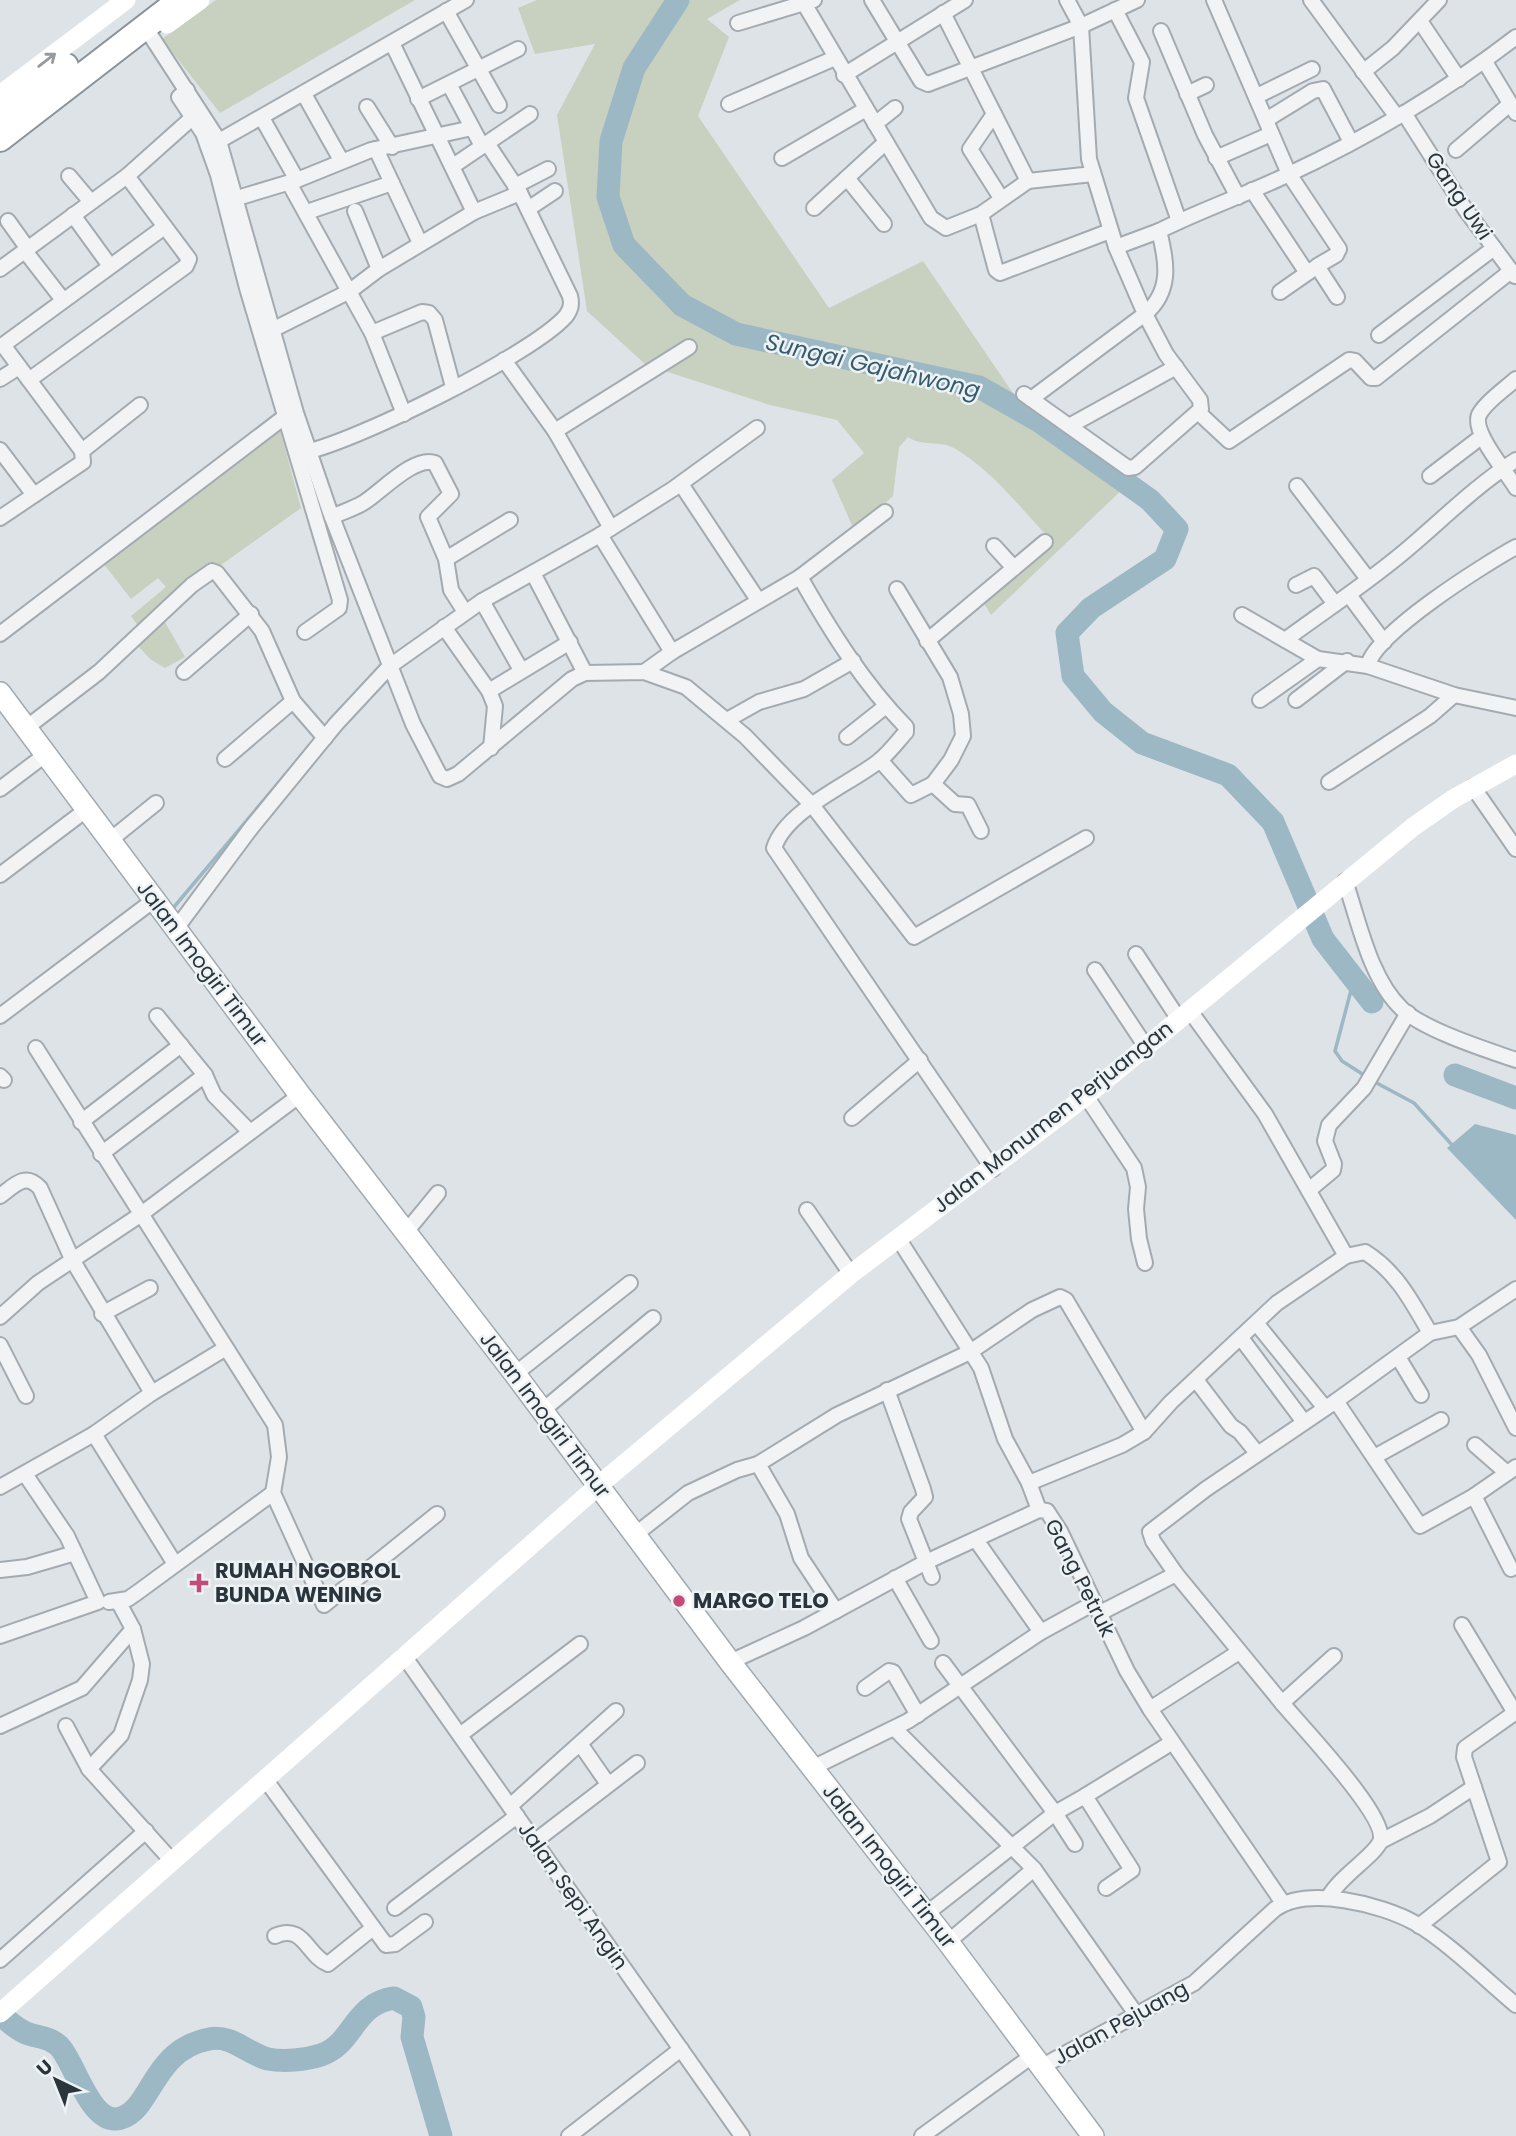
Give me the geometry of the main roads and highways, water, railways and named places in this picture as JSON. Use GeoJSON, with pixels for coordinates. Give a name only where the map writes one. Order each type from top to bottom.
{"type":"FeatureCollection","features":[{"type":"Feature","properties":{"kind":"highway"},"geometry":{"type":"LineString","coordinates":[[0,139],[7,111],[153,0]]}},
{"type":"Feature","properties":{"kind":"highway"},"geometry":{"type":"LineString","coordinates":[[7,111],[180,0]]}},
{"type":"Feature","properties":{"kind":"main road","name":"Jalan Imogiri Timur"},"geometry":{"type":"LineString","coordinates":[[0,693],[300,1095],[543,1410],[730,1662],[948,1942],[1093,2136]]}},
{"type":"Feature","properties":{"kind":"water"},"geometry":{"type":"Polygon","coordinates":[[[1475,1124],[1516,1135],[1516,1220],[1447,1148],[1475,1124]]]}},
{"type":"Feature","properties":{"kind":"waterway","name":"Sungai Gajahwong"},"geometry":{"type":"LineString","coordinates":[[678,0],[634,68],[611,141],[608,197],[624,245],[682,305],[736,334],[979,387],[1039,421],[1150,500],[1177,529],[1165,559],[1091,608],[1067,633],[1073,676],[1103,712],[1142,743],[1228,775],[1273,822],[1323,939],[1372,1002]]}},
{"type":"Feature","properties":{"kind":"waterway"},"geometry":{"type":"LineString","coordinates":[[174,907],[311,744]]}},
{"type":"Feature","properties":{"kind":"waterway"},"geometry":{"type":"LineString","coordinates":[[1354,979],[1335,1051],[1342,1061],[1367,1077]]}},
{"type":"Feature","properties":{"kind":"waterway","name":"Sungai Gajahwong"},"geometry":{"type":"LineString","coordinates":[[1455,1075],[1516,1098]]}},
{"type":"Feature","properties":{"kind":"waterway"},"geometry":{"type":"LineString","coordinates":[[1373,1081],[1414,1103],[1453,1146]]}},
{"type":"Feature","properties":{"kind":"waterway"},"geometry":{"type":"LineString","coordinates":[[0,2014],[22,2031],[59,2046],[92,2104],[110,2118],[121,2118],[140,2103],[164,2066],[190,2045],[217,2038],[225,2039],[268,2059],[315,2057],[332,2050],[341,2042],[370,2008],[394,1998],[411,2007],[414,2017],[412,2037],[441,2136]]}},
{"type":"Feature","properties":{"kind":"place","name":"RUMAH NGOBROL BUNDA WENING"},"geometry":{"type":"Point","coordinates":[199,1583]}},
{"type":"Feature","properties":{"kind":"place","name":"MARGO TELO"},"geometry":{"type":"Point","coordinates":[679,1601]}}]}
